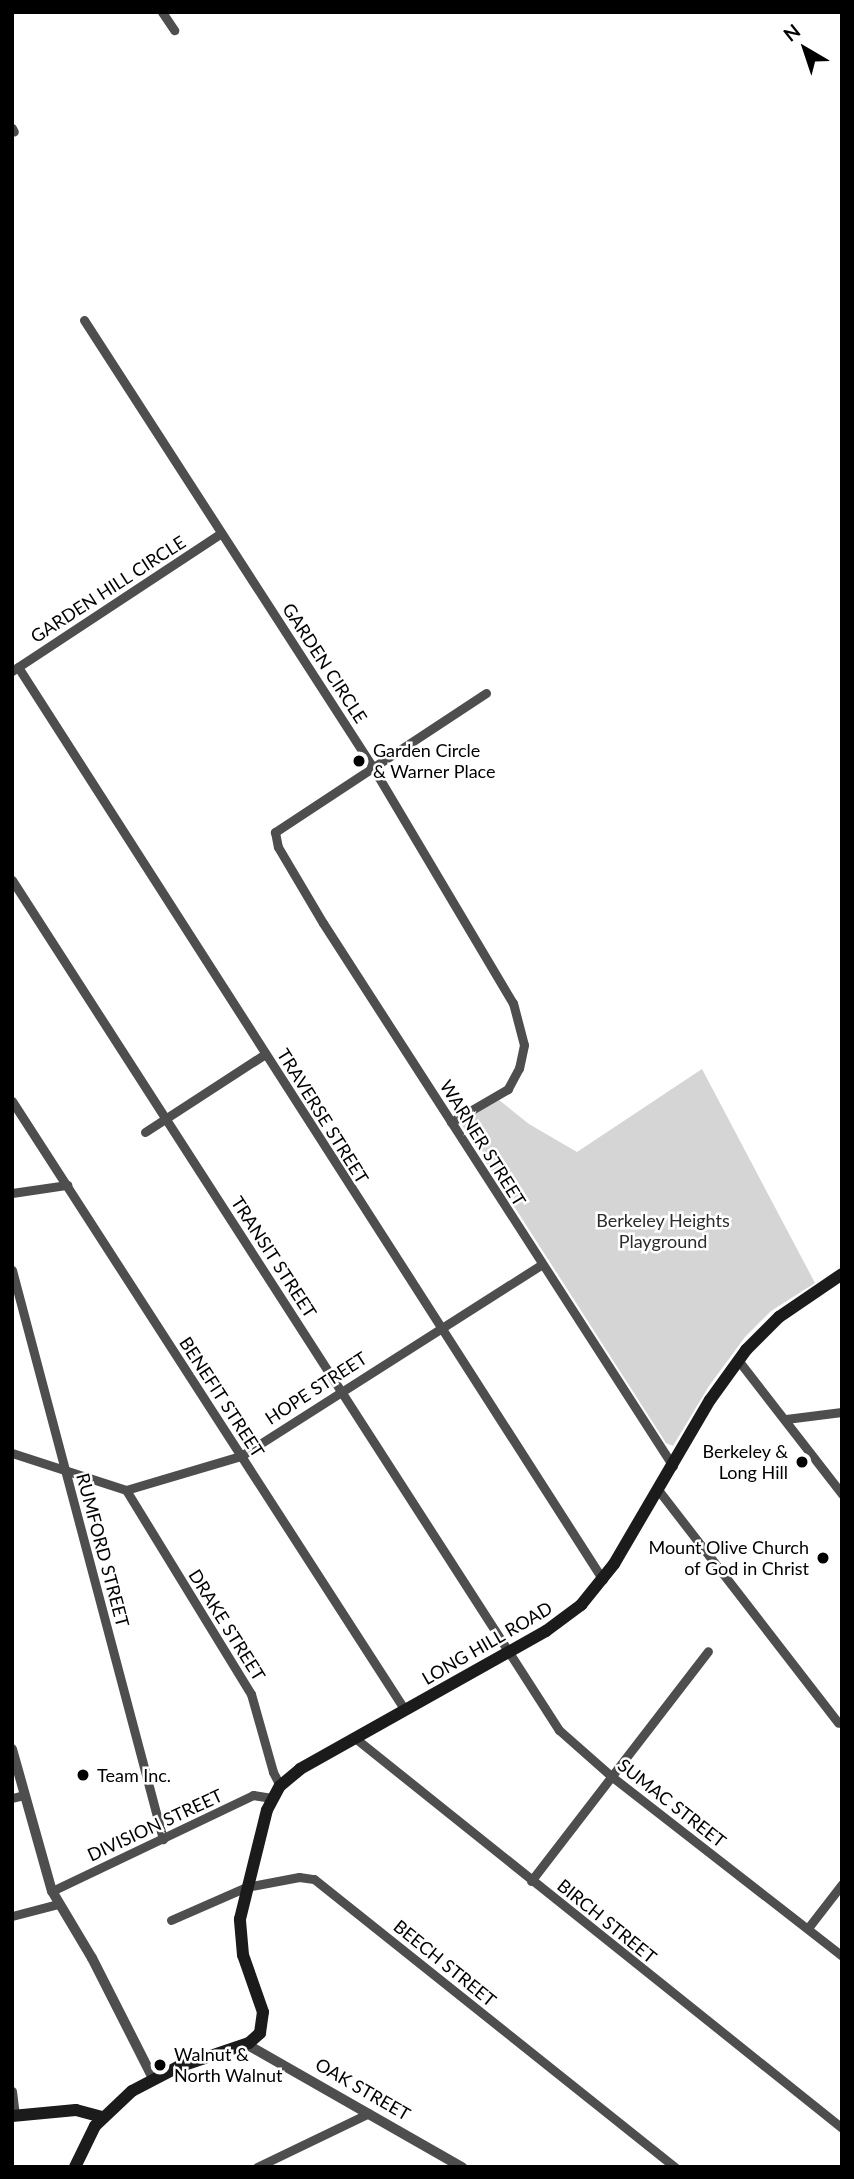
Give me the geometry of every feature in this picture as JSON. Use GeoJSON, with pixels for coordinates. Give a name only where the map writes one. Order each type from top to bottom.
{"type":"FeatureCollection","features":[{"type":"Feature","properties":{"kind":"main road","name":"LONG HILL ROAD"},"geometry":{"type":"LineString","coordinates":[[246,2044],[260,2033],[264,2017],[241,1948],[240,1919],[246,1887],[272,1798],[280,1786],[294,1773],[570,1614],[603,1580],[659,1492],[706,1407],[738,1360],[779,1317],[842,1274]]}},
{"type":"Feature","properties":{"kind":"main road"},"geometry":{"type":"LineString","coordinates":[[75,2167],[88,2136],[103,2117],[132,2091],[153,2078],[246,2044]]}},
{"type":"Feature","properties":{"kind":"main road"},"geometry":{"type":"LineString","coordinates":[[14,2116],[76,2110],[103,2117]]}},
{"type":"Feature","properties":{"kind":"street"},"geometry":{"type":"LineString","coordinates":[[162,12],[174,30]]}},
{"type":"Feature","properties":{"kind":"street","name":"GARDEN CIRCLE"},"geometry":{"type":"LineString","coordinates":[[85,320],[372,766],[510,996],[524,1045],[519,1068],[508,1089],[451,1122]]}},
{"type":"Feature","properties":{"kind":"street","name":"GARDEN HILL CIRCLE"},"geometry":{"type":"LineString","coordinates":[[15,669],[222,533]]}},
{"type":"Feature","properties":{"kind":"street","name":"TRAVERSE STREET"},"geometry":{"type":"LineString","coordinates":[[15,669],[603,1580]]}},
{"type":"Feature","properties":{"kind":"street"},"geometry":{"type":"LineString","coordinates":[[372,766],[486,692]]}},
{"type":"Feature","properties":{"kind":"street","name":"WARNER STREET"},"geometry":{"type":"LineString","coordinates":[[372,766],[275,832],[278,847],[294,877],[541,1265],[673,1466]]}},
{"type":"Feature","properties":{"kind":"street","name":"TRANSIT STREET"},"geometry":{"type":"LineString","coordinates":[[12,880],[508,1652]]}},
{"type":"Feature","properties":{"kind":"street"},"geometry":{"type":"LineString","coordinates":[[145,1132],[265,1054]]}},
{"type":"Feature","properties":{"kind":"street","name":"BENEFIT STREET"},"geometry":{"type":"LineString","coordinates":[[12,1101],[405,1710]]}},
{"type":"Feature","properties":{"kind":"street"},"geometry":{"type":"LineString","coordinates":[[12,1193],[67,1185]]}},
{"type":"Feature","properties":{"kind":"street","name":"HOPE STREET"},"geometry":{"type":"LineString","coordinates":[[126,1490],[241,1456],[439,1327],[541,1265]]}},
{"type":"Feature","properties":{"kind":"street","name":"RUMFORD STREET"},"geometry":{"type":"LineString","coordinates":[[12,1270],[163,1839]]}},
{"type":"Feature","properties":{"kind":"street"},"geometry":{"type":"LineString","coordinates":[[738,1360],[842,1494]]}},
{"type":"Feature","properties":{"kind":"street"},"geometry":{"type":"LineString","coordinates":[[786,1419],[842,1412]]}},
{"type":"Feature","properties":{"kind":"street"},"geometry":{"type":"LineString","coordinates":[[12,1453],[126,1490]]}},
{"type":"Feature","properties":{"kind":"street","name":"DRAKE STREET"},"geometry":{"type":"LineString","coordinates":[[126,1490],[251,1694],[274,1775],[280,1786]]}},
{"type":"Feature","properties":{"kind":"street"},"geometry":{"type":"LineString","coordinates":[[659,1492],[838,1723]]}},
{"type":"Feature","properties":{"kind":"street"},"geometry":{"type":"LineString","coordinates":[[531,1881],[708,1651]]}},
{"type":"Feature","properties":{"kind":"street","name":"SUMAC STREET"},"geometry":{"type":"LineString","coordinates":[[508,1652],[559,1730],[611,1776],[842,1955]]}},
{"type":"Feature","properties":{"kind":"street","name":"BIRCH STREET"},"geometry":{"type":"LineString","coordinates":[[355,1738],[842,2128]]}},
{"type":"Feature","properties":{"kind":"street"},"geometry":{"type":"LineString","coordinates":[[12,1749],[52,1891],[92,1958],[153,2078]]}},
{"type":"Feature","properties":{"kind":"street"},"geometry":{"type":"LineString","coordinates":[[12,1798],[24,1795]]}},
{"type":"Feature","properties":{"kind":"street","name":"DIVISION STREET"},"geometry":{"type":"LineString","coordinates":[[52,1891],[253,1795],[272,1798]]}},
{"type":"Feature","properties":{"kind":"street","name":"BEECH STREET"},"geometry":{"type":"LineString","coordinates":[[170,1920],[246,1887],[299,1877],[318,1882],[675,2167]]}},
{"type":"Feature","properties":{"kind":"street"},"geometry":{"type":"LineString","coordinates":[[808,1928],[842,1884]]}},
{"type":"Feature","properties":{"kind":"street"},"geometry":{"type":"LineString","coordinates":[[12,1916],[58,1904]]}},
{"type":"Feature","properties":{"kind":"street","name":"OAK STREET"},"geometry":{"type":"LineString","coordinates":[[246,2044],[462,2167]]}},
{"type":"Feature","properties":{"kind":"street"},"geometry":{"type":"LineString","coordinates":[[12,2091],[14,2116]]}},
{"type":"Feature","properties":{"kind":"street"},"geometry":{"type":"LineString","coordinates":[[257,2167],[369,2112]]}},
{"type":"Feature","properties":{"kind":"green space","name":"Berkeley Heights Playground"},"geometry":{"type":"Polygon","coordinates":[[[702,1069],[815,1283],[771,1311],[745,1337],[709,1386],[673,1446],[666,1443],[458,1119],[494,1096],[529,1124],[577,1152],[702,1069]]]}},
{"type":"Feature","properties":{"kind":"place","name":"Garden Circle & Warner Place"},"geometry":{"type":"Point","coordinates":[359,761]}},
{"type":"Feature","properties":{"kind":"place","name":"Berkeley & Long Hill"},"geometry":{"type":"Point","coordinates":[802,1462]}},
{"type":"Feature","properties":{"kind":"place","name":"Mount Olive Church of God in Christ"},"geometry":{"type":"Point","coordinates":[823,1558]}},
{"type":"Feature","properties":{"kind":"place","name":"Team Inc."},"geometry":{"type":"Point","coordinates":[83,1775]}},
{"type":"Feature","properties":{"kind":"place","name":"Walnut & North Walnut"},"geometry":{"type":"Point","coordinates":[160,2065]}}]}
